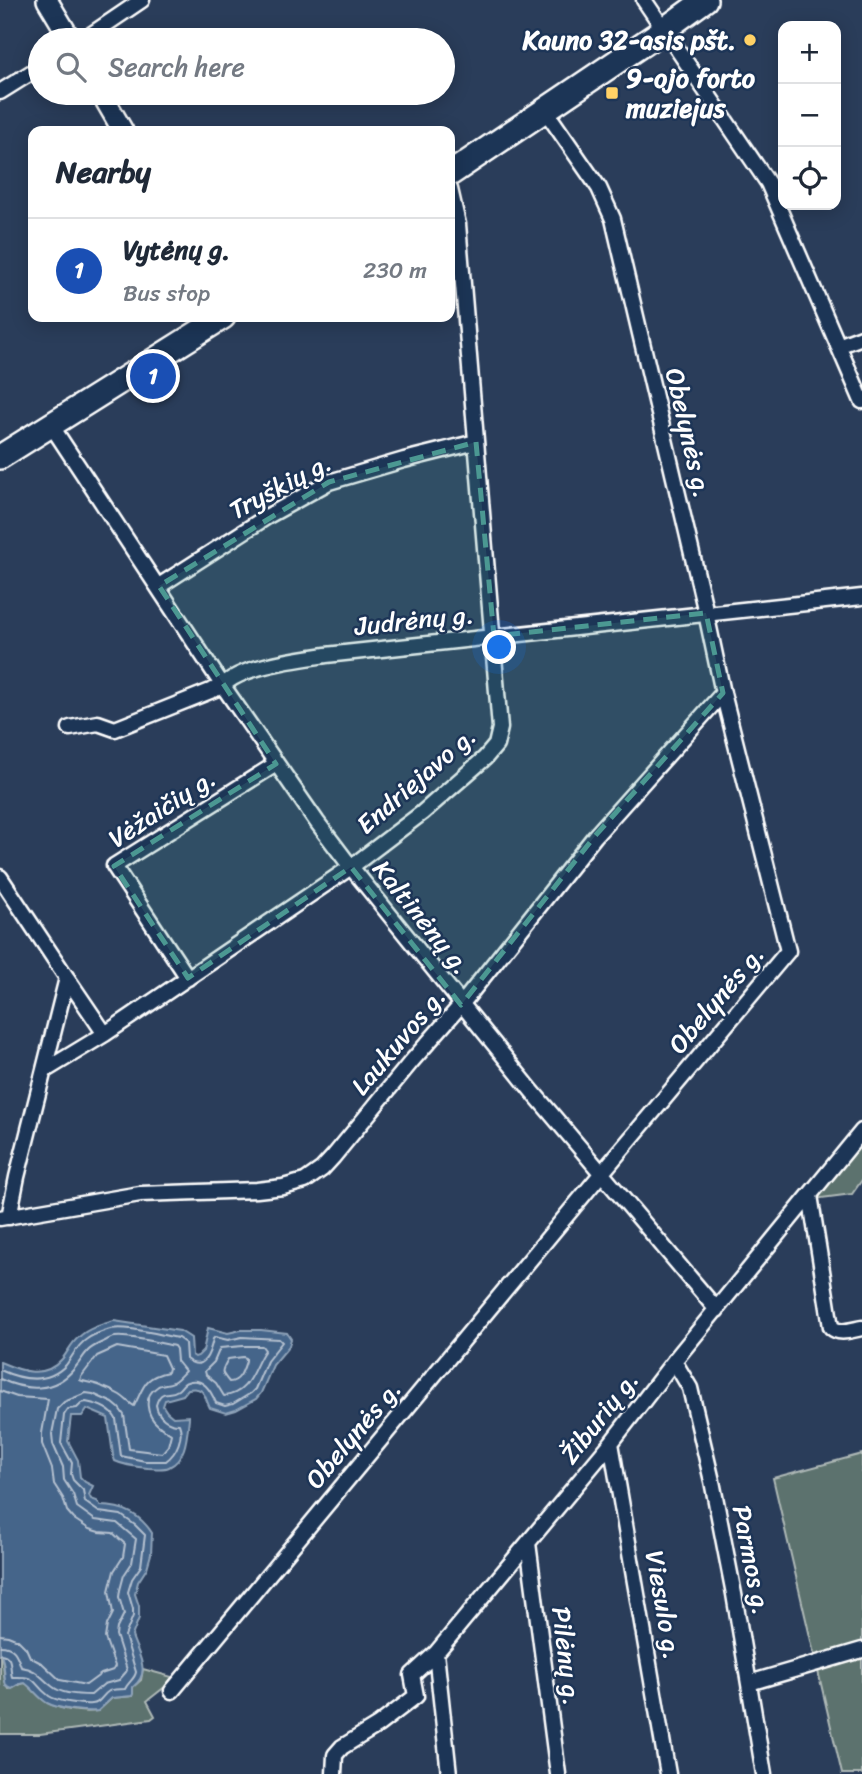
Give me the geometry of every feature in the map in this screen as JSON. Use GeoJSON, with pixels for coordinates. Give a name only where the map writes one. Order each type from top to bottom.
{"type":"FeatureCollection","features":[{"type":"Feature","properties":{"kind":"main road"},"geometry":{"type":"LineString","coordinates":[[47,0],[64,28]]}},
{"type":"Feature","properties":{"kind":"main road"},"geometry":{"type":"LineString","coordinates":[[455,171],[705,0]]}},
{"type":"Feature","properties":{"kind":"main road"},"geometry":{"type":"LineString","coordinates":[[108,105],[120,126]]}},
{"type":"Feature","properties":{"kind":"main road"},"geometry":{"type":"LineString","coordinates":[[0,457],[215,322]]}},
{"type":"Feature","properties":{"kind":"street"},"geometry":{"type":"LineString","coordinates":[[101,28],[142,0]]}},
{"type":"Feature","properties":{"kind":"street"},"geometry":{"type":"LineString","coordinates":[[644,0],[768,183],[862,401]]}},
{"type":"Feature","properties":{"kind":"street"},"geometry":{"type":"LineString","coordinates":[[0,92],[28,74]]}},
{"type":"Feature","properties":{"kind":"street","name":"Obelynės g."},"geometry":{"type":"LineString","coordinates":[[172,1691],[788,951],[723,693],[613,219],[598,188],[545,110]]}},
{"type":"Feature","properties":{"kind":"street","name":"Endriejavo g."},"geometry":{"type":"LineString","coordinates":[[44,1071],[105,1034],[351,867],[422,813],[485,758],[496,745],[500,728],[494,636],[455,211]]}},
{"type":"Feature","properties":{"kind":"street"},"geometry":{"type":"LineString","coordinates":[[838,346],[862,337]]}},
{"type":"Feature","properties":{"kind":"street","name":"Kaltinėnų g."},"geometry":{"type":"LineString","coordinates":[[51,425],[223,686],[351,867],[461,1005],[717,1310]]}},
{"type":"Feature","properties":{"kind":"street","name":"Tryškių g."},"geometry":{"type":"LineString","coordinates":[[159,586],[268,516],[329,482],[476,442]]}},
{"type":"Feature","properties":{"kind":"street","name":"Judrėnų g."},"geometry":{"type":"LineString","coordinates":[[70,728],[99,723],[115,729],[223,686],[228,680],[244,673],[291,660],[388,647],[862,597]]}},
{"type":"Feature","properties":{"kind":"street","name":"Laukuvos g."},"geometry":{"type":"LineString","coordinates":[[5,1218],[140,1194],[283,1187],[305,1181],[322,1169],[461,1005],[595,836],[723,693]]}},
{"type":"Feature","properties":{"kind":"street","name":"Vėžaičių g."},"geometry":{"type":"LineString","coordinates":[[188,978],[114,866],[276,764]]}},
{"type":"Feature","properties":{"kind":"street"},"geometry":{"type":"LineString","coordinates":[[0,877],[105,1034]]}},
{"type":"Feature","properties":{"kind":"street"},"geometry":{"type":"LineString","coordinates":[[5,1218],[67,978]]}},
{"type":"Feature","properties":{"kind":"street","name":"Žiburių g."},"geometry":{"type":"LineString","coordinates":[[334,1774],[335,1755],[342,1747],[379,1725],[416,1696],[412,1675],[436,1653],[611,1443],[674,1361],[862,1131]]}},
{"type":"Feature","properties":{"kind":"street"},"geometry":{"type":"LineString","coordinates":[[810,1195],[831,1327],[841,1332],[862,1328]]}},
{"type":"Feature","properties":{"kind":"street","name":"Parmos g."},"geometry":{"type":"LineString","coordinates":[[674,1361],[690,1388],[712,1481],[764,1774]]}},
{"type":"Feature","properties":{"kind":"street","name":"Viesulo g."},"geometry":{"type":"LineString","coordinates":[[611,1443],[668,1774]]}},
{"type":"Feature","properties":{"kind":"street","name":"Pilėnų g."},"geometry":{"type":"LineString","coordinates":[[528,1543],[558,1774]]}},
{"type":"Feature","properties":{"kind":"street"},"geometry":{"type":"LineString","coordinates":[[749,1683],[862,1650]]}},
{"type":"Feature","properties":{"kind":"street"},"geometry":{"type":"LineString","coordinates":[[436,1653],[449,1774]]}},
{"type":"Feature","properties":{"kind":"highlighted area"},"geometry":{"type":"Polygon","coordinates":[[[476,442],[494,636],[706,613],[723,693],[595,836],[461,1005],[351,867],[188,978],[114,866],[276,764],[159,586],[329,482],[476,442]]]}},
{"type":"Feature","properties":{"kind":"green space"},"geometry":{"type":"Polygon","coordinates":[[[862,1142],[862,1180],[852,1194],[814,1199],[862,1142]]]}},
{"type":"Feature","properties":{"kind":"green space"},"geometry":{"type":"Polygon","coordinates":[[[862,1454],[862,1774],[842,1774],[773,1478],[862,1454]]]}},
{"type":"Feature","properties":{"kind":"green space"},"geometry":{"type":"Polygon","coordinates":[[[0,1653],[9,1689],[25,1683],[47,1703],[84,1712],[98,1711],[112,1698],[132,1696],[133,1687],[141,1680],[143,1669],[172,1677],[166,1686],[147,1701],[155,1716],[151,1719],[40,1734],[0,1734],[0,1653]]]}},
{"type":"Feature","properties":{"kind":"water"},"geometry":{"type":"Polygon","coordinates":[[[114,1321],[180,1331],[191,1338],[192,1355],[195,1357],[203,1351],[208,1328],[228,1333],[261,1330],[287,1333],[291,1339],[289,1346],[273,1365],[261,1393],[256,1399],[236,1410],[226,1413],[210,1408],[204,1393],[198,1389],[188,1389],[183,1395],[165,1400],[163,1406],[173,1417],[189,1416],[183,1452],[175,1463],[167,1468],[135,1467],[115,1461],[108,1418],[87,1409],[82,1416],[71,1416],[68,1441],[78,1460],[80,1477],[93,1486],[89,1495],[91,1499],[101,1506],[130,1512],[152,1533],[151,1554],[135,1594],[139,1618],[132,1636],[142,1663],[142,1675],[133,1687],[132,1696],[112,1698],[98,1711],[79,1710],[47,1703],[25,1683],[12,1689],[6,1686],[0,1653],[0,1362],[24,1371],[48,1370],[62,1359],[83,1334],[114,1321]]]}},
{"type":"Feature","properties":{"kind":"place","name":"Kauno 32-asis pšt."},"geometry":{"type":"Point","coordinates":[750,40]}},
{"type":"Feature","properties":{"kind":"place","name":"9-ojo forto muziejus"},"geometry":{"type":"Point","coordinates":[612,93]}},
{"type":"Feature","properties":{"kind":"place","name":"Vytėnų g."},"geometry":{"type":"Point","coordinates":[153,376]}}]}
